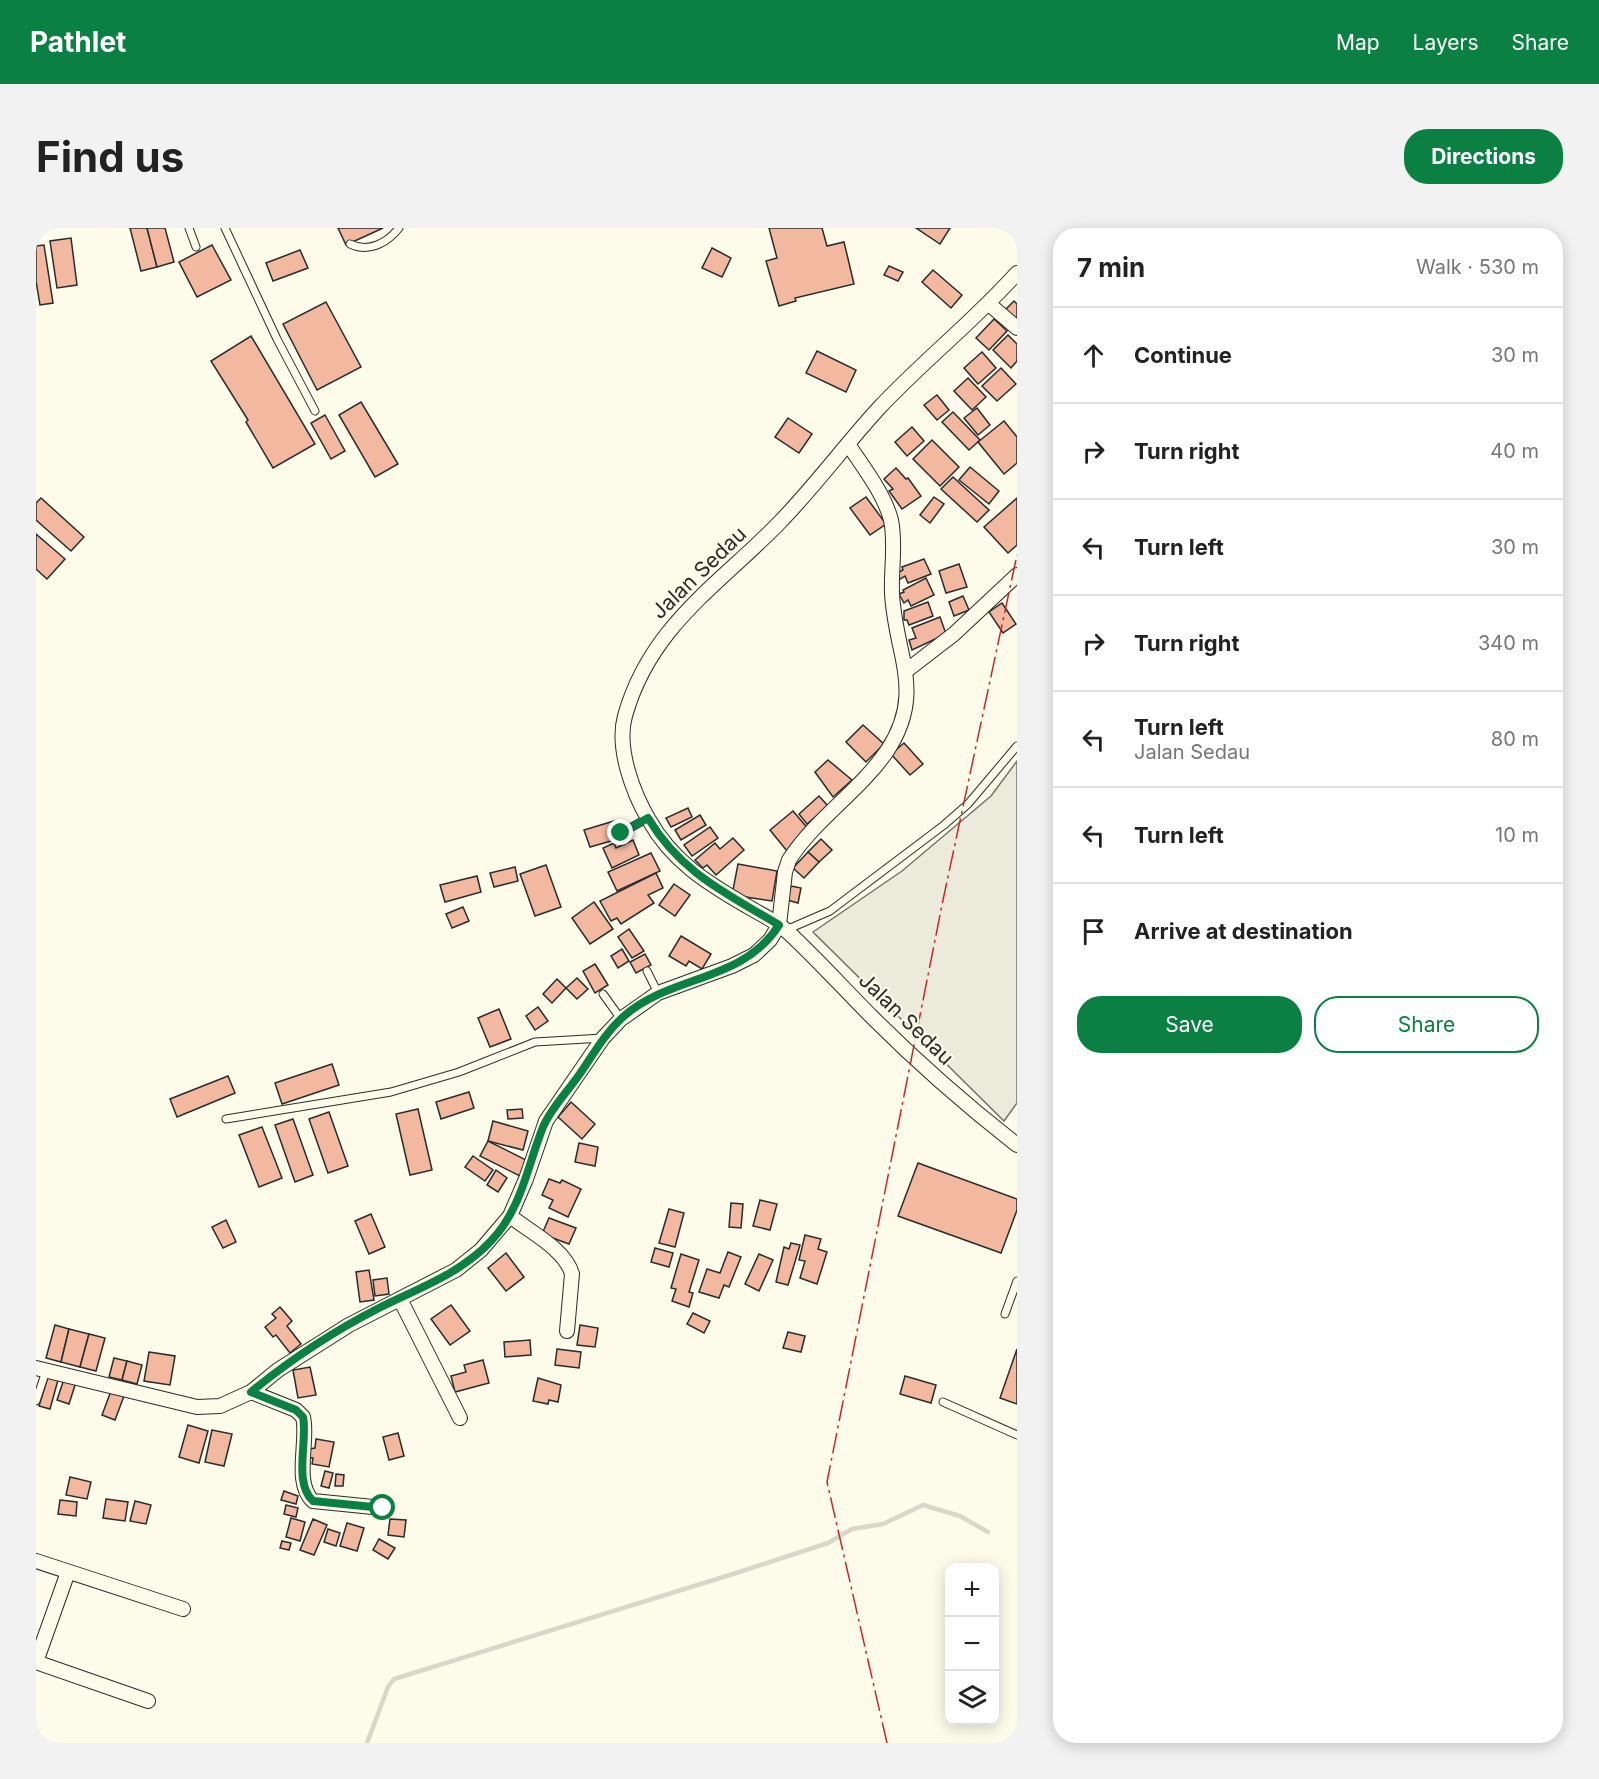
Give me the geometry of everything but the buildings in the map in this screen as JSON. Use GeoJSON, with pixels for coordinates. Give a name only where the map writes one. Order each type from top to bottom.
{"type":"FeatureCollection","features":[{"type":"Feature","properties":{"kind":"street","name":"Jalan Sedau"},"geometry":{"type":"LineString","coordinates":[[1017,273],[989,304],[920,367],[750,554],[675,622],[649,658],[634,690],[624,720],[633,786],[648,818],[675,857],[688,869],[782,927],[928,1070],[1017,1145]]}},
{"type":"Feature","properties":{"kind":"street"},"geometry":{"type":"LineString","coordinates":[[989,304],[1017,328]]}},
{"type":"Feature","properties":{"kind":"street"},"geometry":{"type":"LineString","coordinates":[[41,1370],[196,1407],[230,1403],[251,1392],[310,1348],[377,1309],[456,1270],[482,1250],[510,1216],[523,1188],[546,1121],[603,1038],[621,1018],[658,993],[704,978],[754,955],[782,927],[785,872],[789,860],[887,751],[906,712],[906,671],[894,615],[890,519],[881,497],[848,444]]}},
{"type":"Feature","properties":{"kind":"street"},"geometry":{"type":"LineString","coordinates":[[906,671],[954,634],[1017,575]]}},
{"type":"Feature","properties":{"kind":"street"},"geometry":{"type":"LineString","coordinates":[[510,1216],[561,1255],[570,1266],[572,1274],[567,1331]]}},
{"type":"Feature","properties":{"kind":"street"},"geometry":{"type":"LineString","coordinates":[[400,1299],[460,1418]]}},
{"type":"Feature","properties":{"kind":"street"},"geometry":{"type":"LineString","coordinates":[[251,1392],[296,1410],[303,1417],[304,1475],[307,1492],[313,1501],[383,1508]]}},
{"type":"Feature","properties":{"kind":"street"},"geometry":{"type":"LineString","coordinates":[[36,1561],[183,1609]]}},
{"type":"Feature","properties":{"kind":"street"},"geometry":{"type":"LineString","coordinates":[[68,1572],[36,1662],[148,1701]]}},
{"type":"Feature","properties":{"kind":"lane"},"geometry":{"type":"LineString","coordinates":[[189,228],[196,247]]}},
{"type":"Feature","properties":{"kind":"lane"},"geometry":{"type":"LineString","coordinates":[[225,228],[277,339],[315,411]]}},
{"type":"Feature","properties":{"kind":"lane"},"geometry":{"type":"LineString","coordinates":[[350,244],[364,248],[377,246],[399,228]]}},
{"type":"Feature","properties":{"kind":"lane"},"geometry":{"type":"LineString","coordinates":[[782,927],[830,911],[944,825],[968,804],[1017,746]]}},
{"type":"Feature","properties":{"kind":"lane"},"geometry":{"type":"LineString","coordinates":[[621,833],[648,818]]}},
{"type":"Feature","properties":{"kind":"lane"},"geometry":{"type":"LineString","coordinates":[[647,971],[658,993]]}},
{"type":"Feature","properties":{"kind":"lane"},"geometry":{"type":"LineString","coordinates":[[603,994],[621,1018]]}},
{"type":"Feature","properties":{"kind":"lane"},"geometry":{"type":"LineString","coordinates":[[226,1119],[414,1086],[536,1042],[603,1038]]}},
{"type":"Feature","properties":{"kind":"lane"},"geometry":{"type":"LineString","coordinates":[[1005,1314],[1017,1281]]}},
{"type":"Feature","properties":{"kind":"lane"},"geometry":{"type":"LineString","coordinates":[[36,1401],[41,1370]]}},
{"type":"Feature","properties":{"kind":"lane"},"geometry":{"type":"LineString","coordinates":[[943,1402],[1017,1435]]}},
{"type":"Feature","properties":{"kind":"shaded area"},"geometry":{"type":"Polygon","coordinates":[[[1017,761],[1017,1103],[1004,1121],[813,932],[902,871],[991,796],[1017,761]]]}},
{"type":"Feature","properties":{"kind":"waterway"},"geometry":{"type":"LineString","coordinates":[[367,1743],[388,1687],[394,1679],[828,1543],[852,1529],[883,1524],[923,1505],[960,1516],[988,1532]]}},
{"type":"Feature","properties":{"kind":"power"},"geometry":{"type":"LineString","coordinates":[[887,1743],[827,1482],[943,900],[1017,555]]}},
{"type":"Feature","properties":{"kind":"route"},"geometry":{"type":"LineString","coordinates":[[383,1508],[320,1502],[309,1498],[304,1475],[303,1417],[296,1410],[251,1392],[310,1348],[377,1309],[438,1281],[482,1250],[501,1229],[517,1204],[546,1121],[603,1038],[621,1018],[658,993],[704,978],[754,955],[770,940],[779,925],[688,869],[665,845],[648,818],[621,833]]}}]}
